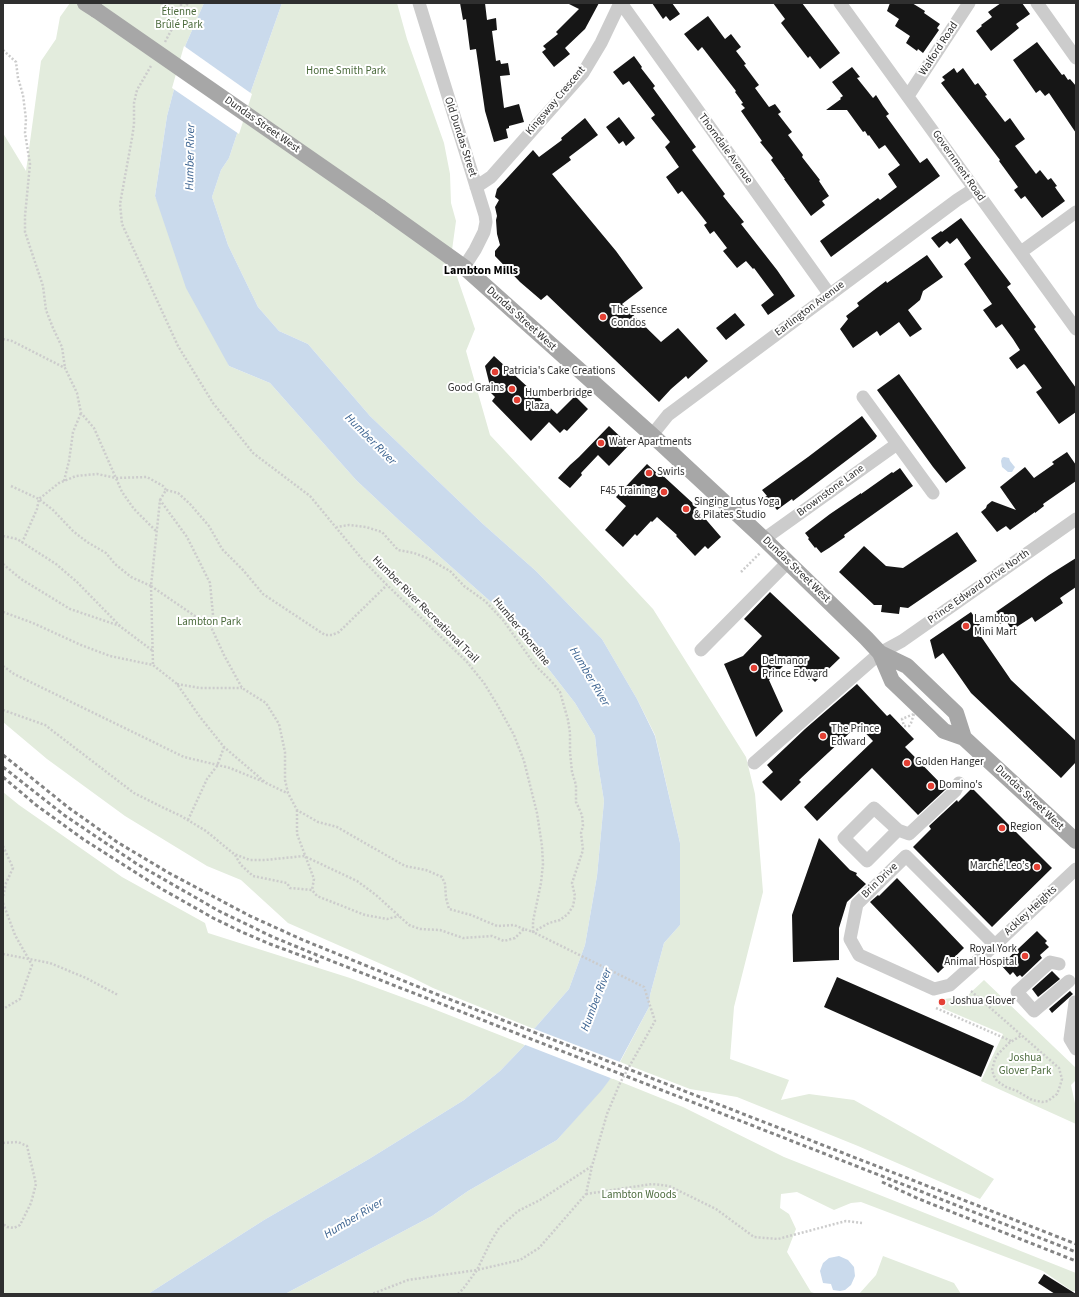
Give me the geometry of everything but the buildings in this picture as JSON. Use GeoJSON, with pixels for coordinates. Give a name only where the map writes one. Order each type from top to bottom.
{"type":"FeatureCollection","features":[{"type":"Feature","properties":{"kind":"main road","name":"Dundas Street West"},"geometry":{"type":"LineString","coordinates":[[91,7],[464,267],[766,541],[880,653],[907,666],[956,713],[964,738]]}},
{"type":"Feature","properties":{"kind":"main road","name":"Dundas Street West"},"geometry":{"type":"LineString","coordinates":[[880,653],[892,681],[944,731],[964,738],[1076,841]]}},
{"type":"Feature","properties":{"kind":"street","name":"Old Dundas Street"},"geometry":{"type":"LineString","coordinates":[[418,3],[486,222],[484,232],[464,267]]}},
{"type":"Feature","properties":{"kind":"street","name":"Kingsway Crescent"},"geometry":{"type":"LineString","coordinates":[[476,187],[491,177],[583,73],[601,43],[620,3]]}},
{"type":"Feature","properties":{"kind":"street","name":"Thorndale Avenue"},"geometry":{"type":"LineString","coordinates":[[620,3],[830,295]]}},
{"type":"Feature","properties":{"kind":"street","name":"Government Road"},"geometry":{"type":"LineString","coordinates":[[840,3],[1076,329]]}},
{"type":"Feature","properties":{"kind":"street","name":"Walford Road"},"geometry":{"type":"LineString","coordinates":[[908,96],[969,3]]}},
{"type":"Feature","properties":{"kind":"street"},"geometry":{"type":"LineString","coordinates":[[1037,3],[1076,58]]}},
{"type":"Feature","properties":{"kind":"street","name":"Earlington Avenue"},"geometry":{"type":"LineString","coordinates":[[652,436],[668,415],[957,200],[974,189]]}},
{"type":"Feature","properties":{"kind":"street"},"geometry":{"type":"LineString","coordinates":[[1021,252],[1076,212]]}},
{"type":"Feature","properties":{"kind":"street"},"geometry":{"type":"LineString","coordinates":[[864,397],[933,493]]}},
{"type":"Feature","properties":{"kind":"street","name":"Brownstone Lane"},"geometry":{"type":"LineString","coordinates":[[766,541],[897,444]]}},
{"type":"Feature","properties":{"kind":"street","name":"Prince Edward Drive North"},"geometry":{"type":"LineString","coordinates":[[754,763],[880,653],[902,641],[1076,519]]}},
{"type":"Feature","properties":{"kind":"street"},"geometry":{"type":"LineString","coordinates":[[701,650],[788,562]]}},
{"type":"Feature","properties":{"kind":"street"},"geometry":{"type":"LineString","coordinates":[[898,830],[909,834],[954,791],[959,783]]}},
{"type":"Feature","properties":{"kind":"street","name":"Brin Drive"},"geometry":{"type":"LineString","coordinates":[[950,985],[934,990],[859,955],[850,939],[857,904],[906,856],[995,945]]}},
{"type":"Feature","properties":{"kind":"street","name":"Ackley Heights"},"geometry":{"type":"LineString","coordinates":[[950,985],[1076,869]]}},
{"type":"Feature","properties":{"kind":"street"},"geometry":{"type":"LineString","coordinates":[[1059,964],[1050,962],[1017,992],[1034,1011],[1069,980]]}},
{"type":"Feature","properties":{"kind":"street"},"geometry":{"type":"LineString","coordinates":[[1075,1002],[1070,1039],[1076,1049]]}},
{"type":"Feature","properties":{"kind":"path"},"geometry":{"type":"LineString","coordinates":[[181,3],[181,12]]}},
{"type":"Feature","properties":{"kind":"path"},"geometry":{"type":"LineString","coordinates":[[163,45],[181,12],[188,3]]}},
{"type":"Feature","properties":{"kind":"path"},"geometry":{"type":"LineString","coordinates":[[3,50],[16,62],[24,101],[26,119],[25,133],[30,164],[24,216],[25,232],[43,286],[46,310],[52,328],[62,347],[65,368],[77,393],[81,413],[94,428],[122,492],[134,509],[157,532]]}},
{"type":"Feature","properties":{"kind":"path","name":"Humber River Recreational Trail"},"geometry":{"type":"LineString","coordinates":[[152,64],[137,90],[134,103],[134,124],[120,204],[122,224],[178,346],[213,403],[253,453],[310,496],[362,559],[386,585],[467,662],[484,684],[498,706],[514,734],[524,761],[538,813],[543,864],[541,883],[533,921],[533,932]]}},
{"type":"Feature","properties":{"kind":"path"},"geometry":{"type":"LineString","coordinates":[[3,339],[18,344],[65,368]]}},
{"type":"Feature","properties":{"kind":"path"},"geometry":{"type":"LineString","coordinates":[[64,481],[69,461],[73,432],[81,413]]}},
{"type":"Feature","properties":{"kind":"path"},"geometry":{"type":"LineString","coordinates":[[22,543],[37,509],[39,499],[64,481],[76,476],[97,474],[116,478],[147,477],[163,486],[166,490],[178,493],[190,504],[209,526],[222,548],[263,594],[325,635],[332,635],[339,632],[386,585]]}},
{"type":"Feature","properties":{"kind":"path"},"geometry":{"type":"LineString","coordinates":[[11,486],[39,499],[53,510],[73,531],[86,542],[106,553],[115,564],[131,577],[151,586],[211,627],[242,688],[266,703],[279,724],[285,752],[285,780],[288,793],[297,810],[297,834],[304,856],[314,879],[312,890]]}},
{"type":"Feature","properties":{"kind":"path"},"geometry":{"type":"LineString","coordinates":[[153,665],[151,586],[160,500],[166,490]]}},
{"type":"Feature","properties":{"kind":"path"},"geometry":{"type":"LineString","coordinates":[[160,500],[187,537],[210,583],[213,615],[211,627]]}},
{"type":"Feature","properties":{"kind":"path","name":"Humber Shoreline"},"geometry":{"type":"LineString","coordinates":[[337,527],[348,525],[366,527],[382,532],[398,550],[414,553],[427,558],[450,571],[464,586],[485,601],[502,620],[535,665],[560,692],[570,732],[570,752],[572,772],[576,785],[576,802],[582,815],[583,826],[581,833],[583,850],[572,883],[575,896],[573,906],[568,914],[560,920],[549,923],[533,932]]}},
{"type":"Feature","properties":{"kind":"path"},"geometry":{"type":"LineString","coordinates":[[3,536],[12,537],[56,564],[77,582],[121,627],[153,651]]}},
{"type":"Feature","properties":{"kind":"path"},"geometry":{"type":"LineString","coordinates":[[740,572],[766,541]]}},
{"type":"Feature","properties":{"kind":"path"},"geometry":{"type":"LineString","coordinates":[[3,564],[21,579],[70,609],[121,627]]}},
{"type":"Feature","properties":{"kind":"path"},"geometry":{"type":"LineString","coordinates":[[3,612],[33,623],[70,641],[110,656],[153,665],[177,684],[200,717],[224,747],[266,783]]}},
{"type":"Feature","properties":{"kind":"path"},"geometry":{"type":"LineString","coordinates":[[3,666],[14,674],[184,757],[230,768],[288,793]]}},
{"type":"Feature","properties":{"kind":"path"},"geometry":{"type":"LineString","coordinates":[[177,684],[200,688],[242,688]]}},
{"type":"Feature","properties":{"kind":"path"},"geometry":{"type":"LineString","coordinates":[[3,710],[45,725],[134,793],[188,820],[206,831],[234,854],[241,865],[253,876],[287,883],[290,888],[312,890],[317,896],[365,915],[387,919],[400,915]]}},
{"type":"Feature","properties":{"kind":"path"},"geometry":{"type":"LineString","coordinates":[[914,714],[911,723],[906,727],[903,726],[902,719],[914,714]]}},
{"type":"Feature","properties":{"kind":"path"},"geometry":{"type":"LineString","coordinates":[[188,820],[207,779],[217,766],[224,747]]}},
{"type":"Feature","properties":{"kind":"path"},"geometry":{"type":"LineString","coordinates":[[297,810],[318,822],[337,827],[405,866],[426,870],[442,877],[445,884],[446,898],[449,909],[471,915],[497,926],[514,925],[533,932],[644,987],[656,1021],[620,1083],[607,1114],[592,1166],[586,1194],[539,1248],[520,1260],[477,1270],[408,1280],[372,1294]]}},
{"type":"Feature","properties":{"kind":"path"},"geometry":{"type":"LineString","coordinates":[[3,846],[13,868],[6,883],[3,898]]}},
{"type":"Feature","properties":{"kind":"path"},"geometry":{"type":"LineString","coordinates":[[234,854],[250,860],[304,856],[357,881],[376,894],[409,925],[420,929],[440,930],[463,938],[492,936],[504,941],[515,938],[524,929]]}},
{"type":"Feature","properties":{"kind":"path"},"geometry":{"type":"LineString","coordinates":[[3,903],[15,935],[32,965],[20,999],[3,1009]]}},
{"type":"Feature","properties":{"kind":"path"},"geometry":{"type":"LineString","coordinates":[[3,954],[50,963],[86,978],[118,995]]}},
{"type":"Feature","properties":{"kind":"path"},"geometry":{"type":"LineString","coordinates":[[971,991],[1022,1035],[1059,1068],[1062,1079],[1060,1086],[1057,1094],[1048,1101],[1042,1102],[1032,1100],[1017,1091],[1006,1087],[997,1081],[994,1076],[992,1070],[995,1059],[1002,1049],[1022,1035]]}},
{"type":"Feature","properties":{"kind":"path"},"geometry":{"type":"LineString","coordinates":[[936,1008],[1012,1041]]}},
{"type":"Feature","properties":{"kind":"path"},"geometry":{"type":"LineString","coordinates":[[3,1143],[18,1142],[26,1146],[36,1184],[31,1203],[24,1219],[20,1224],[14,1228],[7,1227],[3,1224]]}},
{"type":"Feature","properties":{"kind":"path"},"geometry":{"type":"LineString","coordinates":[[458,1294],[477,1270],[490,1243],[500,1228],[518,1210],[540,1200],[592,1166]]}},
{"type":"Feature","properties":{"kind":"path"},"geometry":{"type":"LineString","coordinates":[[586,1194],[652,1184],[669,1186],[716,1210],[754,1237],[778,1239],[846,1221],[862,1223]]}},
{"type":"Feature","properties":{"kind":"green space","name":"Lambton Park"},"geometry":{"type":"Polygon","coordinates":[[[70,3],[204,3],[186,44],[167,116],[155,196],[229,366],[270,383],[356,480],[509,618],[575,703],[595,736],[604,801],[597,876],[585,945],[569,989],[534,1029],[433,988],[288,923],[241,880],[207,866],[125,816],[47,759],[3,722],[3,133],[26,171],[41,61],[56,39],[60,17],[70,3]]]}},
{"type":"Feature","properties":{"kind":"green space","name":"Home Smith Park"},"geometry":{"type":"Polygon","coordinates":[[[282,3],[397,3],[407,39],[444,143],[450,174],[451,203],[456,221],[452,250],[456,274],[475,329],[466,351],[490,435],[653,609],[746,757],[755,794],[763,892],[734,1007],[730,1059],[789,1080],[781,1100],[809,1094],[854,1100],[994,1179],[980,1199],[858,1146],[737,1097],[690,1089],[620,1062],[649,1007],[650,995],[664,943],[680,925],[680,843],[655,735],[637,699],[602,639],[536,571],[483,524],[370,416],[308,344],[279,331],[258,307],[228,245],[212,197],[221,170],[229,158],[282,3]]]}},
{"type":"Feature","properties":{"kind":"green space"},"geometry":{"type":"Polygon","coordinates":[[[3,792],[19,805],[122,877],[205,923],[208,933],[350,978],[525,1045],[500,1071],[464,1100],[369,1159],[264,1220],[148,1294],[3,1294],[3,792]]]}},
{"type":"Feature","properties":{"kind":"green space","name":"Joshua Glover Park"},"geometry":{"type":"Polygon","coordinates":[[[984,980],[1076,1068],[1076,1080],[1071,1085],[1076,1108],[1076,1124],[981,1081],[1003,1034],[942,1008],[944,999],[967,996],[984,980]]]}},
{"type":"Feature","properties":{"kind":"green space","name":"Lambton Woods"},"geometry":{"type":"Polygon","coordinates":[[[611,1078],[683,1107],[784,1157],[1076,1273],[1076,1291],[1072,1291],[1043,1271],[861,1202],[851,1203],[834,1210],[797,1192],[781,1194],[780,1208],[789,1214],[796,1229],[787,1252],[811,1292],[817,1294],[285,1294],[432,1216],[468,1191],[557,1140],[611,1078]]]}},
{"type":"Feature","properties":{"kind":"green space"},"geometry":{"type":"Polygon","coordinates":[[[883,1256],[954,1283],[961,1294],[859,1294],[876,1275],[883,1256]]]}},
{"type":"Feature","properties":{"kind":"water","name":"Humber River"},"geometry":{"type":"Polygon","coordinates":[[[204,3],[282,3],[229,158],[221,170],[212,197],[228,245],[258,307],[279,331],[308,344],[370,416],[483,524],[536,571],[602,639],[637,699],[655,736],[680,843],[680,925],[664,943],[650,995],[649,1007],[611,1078],[601,1091],[557,1140],[468,1191],[432,1216],[285,1294],[148,1294],[264,1220],[369,1159],[464,1100],[500,1071],[525,1045],[534,1029],[569,989],[585,945],[597,876],[604,801],[595,736],[575,703],[509,618],[356,480],[270,383],[229,366],[186,288],[155,196],[167,116],[186,44],[204,3]]]}},
{"type":"Feature","properties":{"kind":"water"},"geometry":{"type":"Polygon","coordinates":[[[1004,457],[1009,458],[1015,467],[1012,472],[1008,472],[1002,467],[1001,461],[1004,457]]]}},
{"type":"Feature","properties":{"kind":"water"},"geometry":{"type":"Polygon","coordinates":[[[839,1256],[848,1260],[854,1267],[855,1276],[851,1285],[845,1290],[840,1291],[833,1290],[831,1284],[823,1283],[820,1271],[823,1263],[829,1258],[839,1256]]]}},
{"type":"Feature","properties":{"kind":"pier"},"geometry":{"type":"Polygon","coordinates":[[[184,46],[252,94],[239,134],[172,88],[184,46]]]}},
{"type":"Feature","properties":{"kind":"pier"},"geometry":{"type":"Polygon","coordinates":[[[532,1028],[622,1063],[613,1079],[523,1044],[532,1028]]]}},
{"type":"Feature","properties":{"kind":"railway"},"geometry":{"type":"LineString","coordinates":[[3,755],[69,808],[117,842],[169,873],[250,916],[303,940],[431,992],[1076,1244]]}},
{"type":"Feature","properties":{"kind":"railway"},"geometry":{"type":"LineString","coordinates":[[3,767],[64,815],[137,864],[219,911],[273,937],[1076,1252]]}},
{"type":"Feature","properties":{"kind":"railway"},"geometry":{"type":"LineString","coordinates":[[3,777],[36,805],[83,839],[160,888],[215,919],[242,932],[321,963]]}},
{"type":"Feature","properties":{"kind":"railway"},"geometry":{"type":"LineString","coordinates":[[882,1182],[919,1199],[1076,1261]]}},
{"type":"Feature","properties":{"kind":"place","name":"The Essence Condos"},"geometry":{"type":"Point","coordinates":[603,317]}},
{"type":"Feature","properties":{"kind":"place","name":"Patricia's Cake Creations"},"geometry":{"type":"Point","coordinates":[495,372]}},
{"type":"Feature","properties":{"kind":"place","name":"Good Grains"},"geometry":{"type":"Point","coordinates":[512,389]}},
{"type":"Feature","properties":{"kind":"place","name":"Humberbridge Plaza"},"geometry":{"type":"Point","coordinates":[517,400]}},
{"type":"Feature","properties":{"kind":"place","name":"Water Apartments"},"geometry":{"type":"Point","coordinates":[601,443]}},
{"type":"Feature","properties":{"kind":"place","name":"Swirls"},"geometry":{"type":"Point","coordinates":[649,473]}},
{"type":"Feature","properties":{"kind":"place","name":"F45 Training"},"geometry":{"type":"Point","coordinates":[664,492]}},
{"type":"Feature","properties":{"kind":"place","name":"Singing Lotus Yoga & Pilates Studio"},"geometry":{"type":"Point","coordinates":[686,509]}},
{"type":"Feature","properties":{"kind":"place","name":"Lambton Mini Mart"},"geometry":{"type":"Point","coordinates":[966,626]}},
{"type":"Feature","properties":{"kind":"place","name":"Delmanor Prince Edward"},"geometry":{"type":"Point","coordinates":[754,668]}},
{"type":"Feature","properties":{"kind":"place","name":"The Prince Edward"},"geometry":{"type":"Point","coordinates":[823,736]}},
{"type":"Feature","properties":{"kind":"place","name":"Golden Hanger"},"geometry":{"type":"Point","coordinates":[907,763]}},
{"type":"Feature","properties":{"kind":"place","name":"Domino's"},"geometry":{"type":"Point","coordinates":[931,786]}},
{"type":"Feature","properties":{"kind":"place","name":"Region"},"geometry":{"type":"Point","coordinates":[1002,828]}},
{"type":"Feature","properties":{"kind":"place","name":"Marché Leo’s"},"geometry":{"type":"Point","coordinates":[1037,867]}},
{"type":"Feature","properties":{"kind":"place","name":"Royal York Animal Hospital"},"geometry":{"type":"Point","coordinates":[1025,956]}},
{"type":"Feature","properties":{"kind":"place","name":"Joshua Glover"},"geometry":{"type":"Point","coordinates":[942,1002]}},
{"type":"Feature","properties":{"kind":"district","name":"Lambton Mills"},"geometry":{"type":"Point","coordinates":[481,271]}},
{"type":"Feature","properties":{"kind":"park label","name":"Étienne Brûlé Park"},"geometry":{"type":"Point","coordinates":[179,19]}}]}
